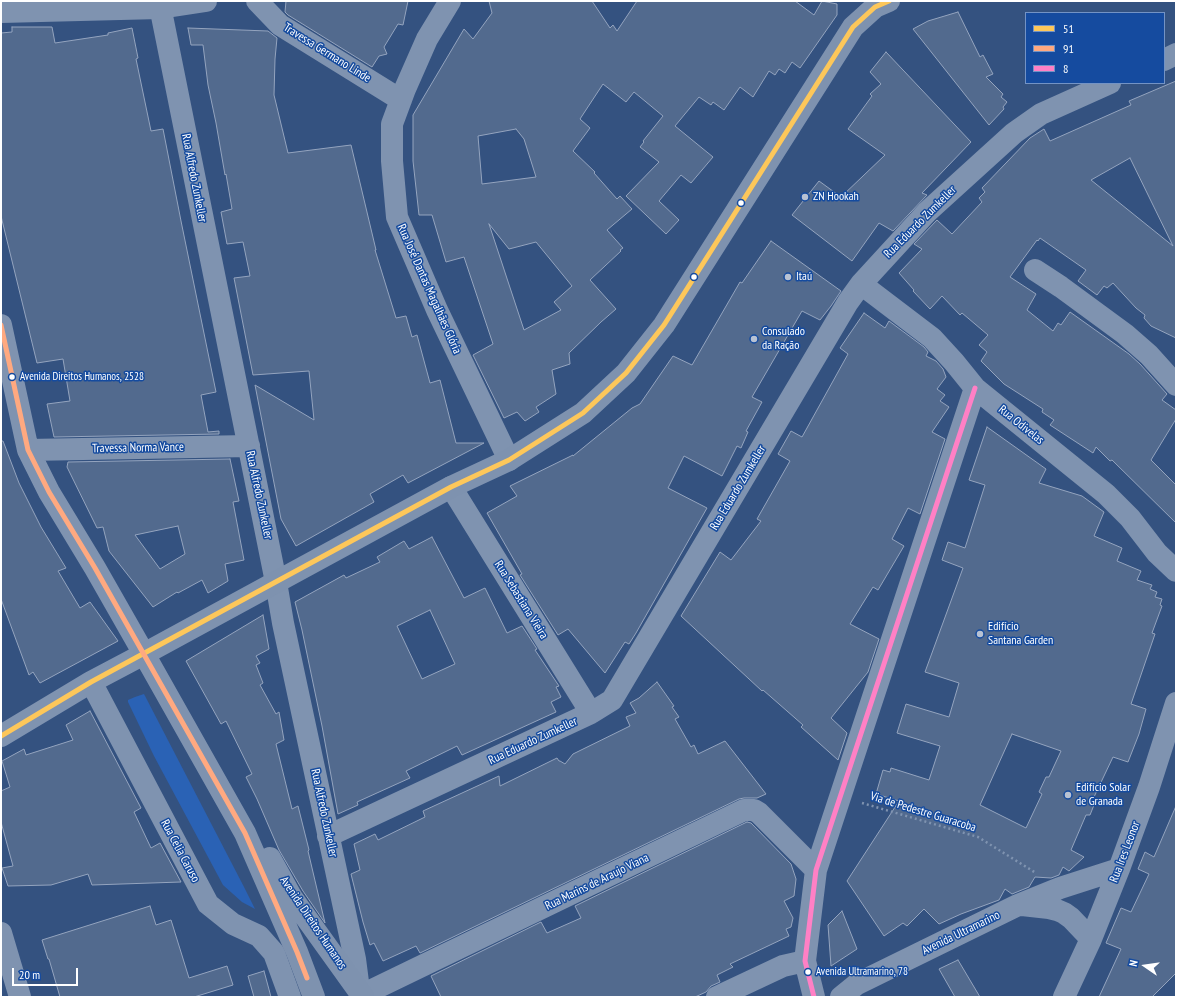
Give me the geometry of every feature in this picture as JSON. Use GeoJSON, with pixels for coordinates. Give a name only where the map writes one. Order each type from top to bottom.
{"type":"FeatureCollection","features":[{"type":"Feature","properties":{"kind":"main road"},"geometry":{"type":"LineString","coordinates":[[144,654],[451,487],[510,460],[583,413],[626,373],[664,325],[853,27],[878,3]]}},
{"type":"Feature","properties":{"kind":"main road","name":"Avenida Direitos Humanos"},"geometry":{"type":"LineString","coordinates":[[144,654],[245,834],[297,952],[314,997]]}},
{"type":"Feature","properties":{"kind":"main road","name":"Avenida Direitos Humanos"},"geometry":{"type":"LineString","coordinates":[[245,834],[264,849],[292,898],[361,994]]}},
{"type":"Feature","properties":{"kind":"street"},"geometry":{"type":"LineString","coordinates":[[1,12],[206,1]]}},
{"type":"Feature","properties":{"kind":"street","name":"Travessa Germano Linde"},"geometry":{"type":"LineString","coordinates":[[257,1],[280,25],[401,100]]}},
{"type":"Feature","properties":{"kind":"street","name":"Rua José Dantas Magalhães Glória"},"geometry":{"type":"LineString","coordinates":[[450,1],[427,39],[392,124],[392,162],[397,217],[437,310],[510,460]]}},
{"type":"Feature","properties":{"kind":"street","name":"Rua Alfredo Zunkeller"},"geometry":{"type":"LineString","coordinates":[[159,4],[283,623],[355,959],[361,994]]}},
{"type":"Feature","properties":{"kind":"street"},"geometry":{"type":"LineString","coordinates":[[1165,60],[1176,54]]}},
{"type":"Feature","properties":{"kind":"street","name":"Rua Eduardo Zumkeller"},"geometry":{"type":"LineString","coordinates":[[328,836],[591,714],[612,700],[848,302],[861,284],[927,212],[1014,133],[1041,114],[1108,84]]}},
{"type":"Feature","properties":{"kind":"street"},"geometry":{"type":"LineString","coordinates":[[1035,270],[1126,334],[1176,385]]}},
{"type":"Feature","properties":{"kind":"street","name":"Rua Odivelas"},"geometry":{"type":"LineString","coordinates":[[861,284],[932,338],[975,388],[1106,494],[1130,518],[1157,553],[1176,571]]}},
{"type":"Feature","properties":{"kind":"street","name":"Avenida Direitos Humanos"},"geometry":{"type":"LineString","coordinates":[[1,325],[28,450],[49,492],[95,568],[144,654]]}},
{"type":"Feature","properties":{"kind":"street"},"geometry":{"type":"LineString","coordinates":[[814,997],[805,961],[816,870],[975,388]]}},
{"type":"Feature","properties":{"kind":"street","name":"Travessa Norma Vance"},"geometry":{"type":"LineString","coordinates":[[28,450],[248,446]]}},
{"type":"Feature","properties":{"kind":"street","name":"Rua Sebastiana Vieira"},"geometry":{"type":"LineString","coordinates":[[451,487],[591,714]]}},
{"type":"Feature","properties":{"kind":"street"},"geometry":{"type":"LineString","coordinates":[[1,736],[91,682],[144,654]]}},
{"type":"Feature","properties":{"kind":"street","name":"Rua Celia Caruso"},"geometry":{"type":"LineString","coordinates":[[91,682],[208,904],[234,924],[259,936],[274,953],[290,997]]}},
{"type":"Feature","properties":{"kind":"street","name":"Rua Ires Leonor"},"geometry":{"type":"LineString","coordinates":[[1064,997],[1091,939],[1119,869],[1149,787],[1176,703]]}},
{"type":"Feature","properties":{"kind":"street","name":"Rua Marins de Araujo Viana"},"geometry":{"type":"LineString","coordinates":[[361,994],[744,810],[754,810],[759,813],[816,870]]}},
{"type":"Feature","properties":{"kind":"street","name":"Avenida Ultramarino"},"geometry":{"type":"LineString","coordinates":[[841,997],[857,984],[1018,905],[1060,888],[1119,869]]}},
{"type":"Feature","properties":{"kind":"street"},"geometry":{"type":"LineString","coordinates":[[1018,905],[1049,908],[1064,913],[1071,918],[1091,939]]}},
{"type":"Feature","properties":{"kind":"street"},"geometry":{"type":"LineString","coordinates":[[1,933],[20,997]]}},
{"type":"Feature","properties":{"kind":"street"},"geometry":{"type":"LineString","coordinates":[[717,997],[783,966],[805,961]]}},
{"type":"Feature","properties":{"kind":"path","name":"Via de Pedestre Guaracoba"},"geometry":{"type":"LineString","coordinates":[[840,796],[978,837],[1060,888]]}},
{"type":"Feature","properties":{"kind":"shaded area"},"geometry":{"type":"Polygon","coordinates":[[[144,694],[255,909],[242,902],[223,885],[154,756],[128,702],[128,700],[144,694]]]}},
{"type":"Feature","properties":{"kind":"building"},"geometry":{"type":"Polygon","coordinates":[[[286,1],[408,1],[403,25],[398,24],[384,47],[387,54],[379,56],[372,67],[288,15],[285,12],[286,1]]]}},
{"type":"Feature","properties":{"kind":"building"},"geometry":{"type":"Polygon","coordinates":[[[489,1],[592,1],[610,28],[613,25],[617,31],[637,1],[795,1],[814,15],[822,1],[837,4],[837,15],[800,68],[792,62],[785,73],[779,69],[775,75],[769,71],[753,97],[740,87],[724,110],[713,102],[711,105],[699,97],[675,126],[713,157],[691,183],[681,175],[659,201],[679,220],[666,234],[626,196],[659,162],[640,147],[663,116],[634,92],[626,102],[603,84],[580,119],[590,128],[573,151],[595,172],[594,173],[617,199],[620,196],[632,209],[607,230],[623,248],[590,280],[616,309],[569,353],[570,364],[552,370],[556,394],[536,407],[539,412],[525,421],[517,412],[504,418],[473,355],[493,344],[464,257],[446,262],[432,215],[419,215],[413,161],[413,115],[464,29],[473,39],[492,13],[489,1]],[[516,129],[478,136],[482,184],[536,177],[524,139],[516,129]],[[489,224],[524,330],[561,310],[554,302],[572,286],[536,242],[509,249],[489,224]]]}},
{"type":"Feature","properties":{"kind":"building"},"geometry":{"type":"Polygon","coordinates":[[[958,12],[980,57],[983,55],[993,74],[986,77],[1003,94],[1001,97],[1007,102],[1003,107],[1004,109],[989,125],[913,29],[928,21],[958,12]]]}},
{"type":"Feature","properties":{"kind":"building"},"geometry":{"type":"Polygon","coordinates":[[[12,27],[52,27],[55,43],[108,35],[108,33],[132,28],[138,58],[136,59],[151,131],[163,129],[216,392],[201,395],[208,432],[219,431],[219,434],[54,437],[47,404],[70,401],[63,359],[37,363],[1,216],[1,33],[12,32],[12,27]]]}},
{"type":"Feature","properties":{"kind":"building"},"geometry":{"type":"Polygon","coordinates":[[[188,28],[268,31],[277,38],[274,95],[288,153],[351,145],[375,250],[396,318],[406,316],[412,337],[417,335],[430,383],[440,380],[456,443],[484,443],[408,483],[403,475],[370,494],[374,502],[296,546],[281,519],[255,385],[314,420],[309,371],[253,375],[234,278],[250,276],[243,242],[227,244],[221,212],[232,209],[208,85],[203,45],[191,45],[188,28]]]}},
{"type":"Feature","properties":{"kind":"building"},"geometry":{"type":"Polygon","coordinates":[[[886,52],[971,142],[922,193],[927,195],[893,231],[879,223],[852,261],[792,215],[819,181],[841,197],[885,155],[848,129],[872,96],[870,94],[881,84],[870,72],[886,52]]]}},
{"type":"Feature","properties":{"kind":"building"},"geometry":{"type":"Polygon","coordinates":[[[1176,81],[1176,338],[1151,326],[1144,318],[1145,315],[1136,308],[1113,283],[1107,288],[1104,286],[1097,295],[1078,281],[1086,270],[1040,238],[1010,277],[1036,294],[1027,310],[1053,331],[1058,323],[1061,325],[1070,312],[1129,354],[1167,394],[1162,400],[1176,410],[1176,419],[1151,460],[1176,485],[1176,523],[1112,460],[1110,461],[1096,447],[1093,453],[1050,425],[1054,420],[1042,412],[1043,409],[1004,384],[981,361],[987,352],[979,345],[988,335],[962,313],[960,315],[942,296],[930,309],[899,273],[922,249],[914,244],[937,220],[952,234],[982,202],[979,198],[985,192],[982,188],[1030,138],[1044,129],[1050,141],[1131,105],[1129,101],[1176,81]],[[1130,158],[1091,180],[1173,246],[1130,158]]]}},
{"type":"Feature","properties":{"kind":"building"},"geometry":{"type":"Polygon","coordinates":[[[771,241],[841,291],[820,320],[802,311],[752,397],[762,402],[746,431],[748,432],[741,448],[737,446],[722,476],[684,456],[668,488],[707,508],[636,633],[629,644],[625,642],[605,673],[568,629],[558,635],[520,575],[522,574],[487,513],[517,496],[510,486],[573,456],[632,408],[640,404],[673,356],[692,365],[740,282],[742,283],[771,241]]]}},
{"type":"Feature","properties":{"kind":"building"},"geometry":{"type":"Polygon","coordinates":[[[864,313],[885,328],[889,321],[924,347],[928,352],[926,356],[936,361],[943,369],[946,377],[937,389],[945,395],[940,401],[949,407],[932,432],[945,439],[920,514],[908,508],[892,539],[904,546],[878,590],[873,587],[850,624],[879,639],[868,672],[831,718],[847,733],[838,760],[801,727],[803,725],[763,690],[762,691],[681,616],[720,552],[731,560],[761,521],[757,519],[790,461],[778,454],[791,431],[802,437],[848,354],[840,348],[864,313]]]}},
{"type":"Feature","properties":{"kind":"building"},"geometry":{"type":"Polygon","coordinates":[[[987,427],[1046,469],[1039,483],[1082,496],[1104,512],[1094,536],[1122,548],[1117,561],[1141,571],[1137,580],[1152,585],[1150,589],[1157,592],[1155,597],[1162,599],[1160,605],[1162,606],[1152,633],[1155,634],[1131,704],[1146,709],[1139,734],[1128,762],[1113,757],[1094,797],[1096,800],[1090,815],[1086,815],[1071,850],[1084,857],[1069,871],[1063,867],[1059,875],[1051,878],[1035,877],[1029,887],[1012,894],[1005,889],[999,900],[939,924],[924,909],[907,926],[903,923],[884,936],[847,881],[899,801],[876,794],[883,770],[890,772],[891,768],[929,780],[940,746],[897,733],[906,704],[949,717],[959,683],[925,672],[963,568],[942,560],[948,542],[965,548],[985,485],[969,480],[987,427]],[[1012,734],[980,805],[1026,828],[1042,794],[1039,792],[1046,777],[1049,777],[1061,751],[1012,734]]]}},
{"type":"Feature","properties":{"kind":"building"},"geometry":{"type":"Polygon","coordinates":[[[1,441],[3,441],[19,483],[41,527],[66,568],[58,571],[80,608],[90,602],[118,641],[40,683],[33,672],[29,675],[1,599],[1,441]]]}},
{"type":"Feature","properties":{"kind":"building"},"geometry":{"type":"Polygon","coordinates":[[[230,459],[239,501],[233,502],[244,560],[225,564],[228,581],[208,593],[202,580],[178,593],[177,592],[153,607],[109,551],[103,527],[97,528],[67,467],[68,462],[230,459]],[[178,526],[135,535],[160,569],[185,554],[178,526]]]}},
{"type":"Feature","properties":{"kind":"building"},"geometry":{"type":"Polygon","coordinates":[[[432,537],[464,598],[485,588],[507,633],[522,626],[537,649],[535,650],[559,686],[556,687],[561,697],[551,702],[556,712],[462,755],[457,746],[406,771],[410,778],[357,802],[358,805],[338,814],[322,726],[295,602],[344,575],[346,578],[380,562],[377,557],[404,541],[409,549],[432,537]],[[430,610],[397,626],[422,679],[455,664],[430,610]]]}},
{"type":"Feature","properties":{"kind":"building"},"geometry":{"type":"Polygon","coordinates":[[[263,615],[269,649],[256,656],[260,663],[256,665],[263,683],[260,685],[276,714],[279,712],[284,740],[276,744],[292,809],[298,806],[325,923],[303,891],[279,850],[246,777],[252,774],[226,721],[221,724],[186,661],[263,615]]]}},
{"type":"Feature","properties":{"kind":"building"},"geometry":{"type":"Polygon","coordinates":[[[657,682],[674,706],[672,707],[679,717],[675,719],[691,747],[694,745],[698,754],[725,741],[766,794],[757,798],[739,799],[420,953],[416,946],[383,961],[374,943],[370,945],[351,874],[360,870],[354,844],[375,834],[378,840],[425,817],[423,811],[499,776],[500,786],[557,758],[565,764],[573,754],[630,726],[626,717],[636,713],[630,703],[639,698],[657,682]]]}},
{"type":"Feature","properties":{"kind":"building"},"geometry":{"type":"Polygon","coordinates":[[[90,711],[141,808],[134,812],[151,848],[160,843],[181,882],[92,885],[88,874],[51,885],[8,886],[2,868],[13,866],[1,822],[1,791],[10,787],[2,761],[24,749],[26,755],[73,740],[66,725],[90,711]]]}},
{"type":"Feature","properties":{"kind":"building"},"geometry":{"type":"Polygon","coordinates":[[[1176,806],[1176,973],[1152,997],[1099,997],[1121,949],[1106,943],[1121,908],[1131,912],[1149,874],[1138,869],[1145,852],[1154,857],[1176,806]]]}},
{"type":"Feature","properties":{"kind":"building"},"geometry":{"type":"Polygon","coordinates":[[[747,822],[751,823],[791,864],[796,879],[794,896],[784,901],[793,918],[791,927],[786,929],[789,936],[730,964],[733,967],[717,975],[720,982],[711,986],[706,992],[695,997],[441,997],[431,976],[541,922],[547,933],[581,918],[575,906],[747,822]]]}},
{"type":"Feature","properties":{"kind":"building"},"geometry":{"type":"Polygon","coordinates":[[[150,906],[156,925],[171,920],[189,978],[227,966],[233,985],[194,997],[60,997],[42,940],[150,906]]]}},
{"type":"Feature","properties":{"kind":"building"},"geometry":{"type":"Polygon","coordinates":[[[842,911],[857,949],[831,966],[828,925],[842,911]]]}},
{"type":"Feature","properties":{"kind":"building"},"geometry":{"type":"Polygon","coordinates":[[[958,960],[980,997],[955,997],[939,969],[958,960]]]}},
{"type":"Feature","properties":{"kind":"building"},"geometry":{"type":"Polygon","coordinates":[[[264,971],[271,997],[254,997],[248,976],[264,971]]]}},
{"type":"Feature","properties":{"kind":"transit line","name":"51"},"geometry":{"type":"LineString","coordinates":[[1,736],[91,682],[451,487],[509,460],[583,413],[626,373],[664,325],[853,27],[875,7],[889,1]]}},
{"type":"Feature","properties":{"kind":"transit line","name":"91"},"geometry":{"type":"LineString","coordinates":[[1,325],[28,450],[49,492],[95,568],[245,833],[307,978]]}},
{"type":"Feature","properties":{"kind":"transit line","name":"8"},"geometry":{"type":"LineString","coordinates":[[814,997],[805,961],[816,870],[975,388]]}},
{"type":"Feature","properties":{"kind":"place","name":"ZN Hookah"},"geometry":{"type":"Point","coordinates":[805,197]}},
{"type":"Feature","properties":{"kind":"place","name":"Itaú"},"geometry":{"type":"Point","coordinates":[788,277]}},
{"type":"Feature","properties":{"kind":"place","name":"Consulado da Ração"},"geometry":{"type":"Point","coordinates":[754,339]}},
{"type":"Feature","properties":{"kind":"place","name":"Avenida Direitos Humanos, 2528"},"geometry":{"type":"Point","coordinates":[12,377]}},
{"type":"Feature","properties":{"kind":"place","name":"Edifício Santana Garden"},"geometry":{"type":"Point","coordinates":[980,634]}},
{"type":"Feature","properties":{"kind":"place","name":"Edifício Solar de Granada"},"geometry":{"type":"Point","coordinates":[1068,795]}},
{"type":"Feature","properties":{"kind":"place","name":"Avenida Ultramarino, 78"},"geometry":{"type":"Point","coordinates":[808,972]}}]}
